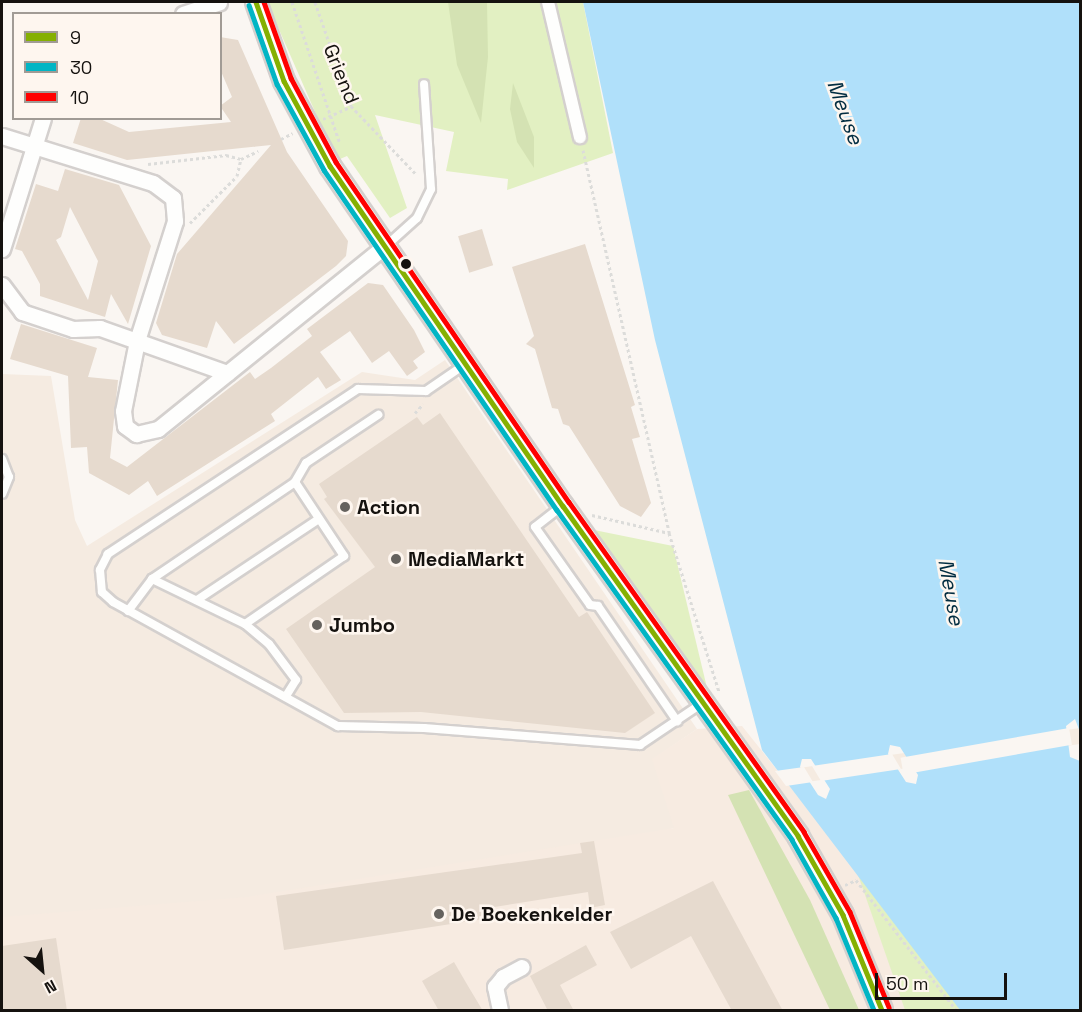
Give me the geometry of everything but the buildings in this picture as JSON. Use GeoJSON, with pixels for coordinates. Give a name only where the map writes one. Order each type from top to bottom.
{"type":"FeatureCollection","features":[{"type":"Feature","properties":{"kind":"street"},"geometry":{"type":"LineString","coordinates":[[189,12],[219,2]]}},
{"type":"Feature","properties":{"kind":"street"},"geometry":{"type":"LineString","coordinates":[[256,2],[284,81],[307,127],[562,506],[806,849],[853,937],[882,1011]]}},
{"type":"Feature","properties":{"kind":"street"},"geometry":{"type":"LineString","coordinates":[[548,2],[579,137]]}},
{"type":"Feature","properties":{"kind":"street"},"geometry":{"type":"LineString","coordinates":[[2,249],[42,120]]}},
{"type":"Feature","properties":{"kind":"street"},"geometry":{"type":"LineString","coordinates":[[2,136],[142,179],[173,198],[175,221],[137,341],[123,411],[125,426],[136,434],[158,429],[385,246]]}},
{"type":"Feature","properties":{"kind":"street"},"geometry":{"type":"LineString","coordinates":[[2,285],[22,312],[73,329],[100,328],[227,374]]}},
{"type":"Feature","properties":{"kind":"street"},"geometry":{"type":"LineString","coordinates":[[500,1011],[495,987],[503,977],[522,967]]}},
{"type":"Feature","properties":{"kind":"lane"},"geometry":{"type":"LineString","coordinates":[[385,246],[417,218],[431,189],[424,84]]}},
{"type":"Feature","properties":{"kind":"lane"},"geometry":{"type":"LineString","coordinates":[[466,364],[426,391],[358,389],[108,554],[100,570],[102,592],[128,610],[338,726],[424,728],[640,745],[701,704]]}},
{"type":"Feature","properties":{"kind":"lane"},"geometry":{"type":"LineString","coordinates":[[128,610],[152,579],[294,483],[306,463],[378,415]]}},
{"type":"Feature","properties":{"kind":"lane"},"geometry":{"type":"LineString","coordinates":[[2,459],[9,477],[2,494]]}},
{"type":"Feature","properties":{"kind":"lane"},"geometry":{"type":"LineString","coordinates":[[245,624],[344,556],[294,483]]}},
{"type":"Feature","properties":{"kind":"lane"},"geometry":{"type":"LineString","coordinates":[[562,506],[535,527],[590,605],[598,606],[676,720]]}},
{"type":"Feature","properties":{"kind":"lane"},"geometry":{"type":"LineString","coordinates":[[197,600],[319,519]]}},
{"type":"Feature","properties":{"kind":"lane"},"geometry":{"type":"LineString","coordinates":[[152,579],[245,624],[269,644],[296,680],[286,696]]}},
{"type":"Feature","properties":{"kind":"path"},"geometry":{"type":"LineString","coordinates":[[292,2],[341,147]]}},
{"type":"Feature","properties":{"kind":"path","name":"Griend"},"geometry":{"type":"LineString","coordinates":[[315,2],[351,106],[431,189]]}},
{"type":"Feature","properties":{"kind":"path"},"geometry":{"type":"LineString","coordinates":[[307,127],[351,106]]}},
{"type":"Feature","properties":{"kind":"path"},"geometry":{"type":"LineString","coordinates":[[579,137],[669,533],[720,696]]}},
{"type":"Feature","properties":{"kind":"path"},"geometry":{"type":"LineString","coordinates":[[142,179],[147,164],[226,155],[241,159],[258,151]]}},
{"type":"Feature","properties":{"kind":"path"},"geometry":{"type":"LineString","coordinates":[[175,221],[192,224],[237,176],[241,159]]}},
{"type":"Feature","properties":{"kind":"path"},"geometry":{"type":"LineString","coordinates":[[415,413],[422,408]]}},
{"type":"Feature","properties":{"kind":"path"},"geometry":{"type":"LineString","coordinates":[[590,512],[669,533]]}},
{"type":"Feature","properties":{"kind":"path"},"geometry":{"type":"LineString","coordinates":[[844,886],[856,880],[956,1011]]}},
{"type":"Feature","properties":{"kind":"shaded area"},"geometry":{"type":"Polygon","coordinates":[[[445,360],[697,729],[653,759],[729,778],[1080,728],[1080,744],[749,790],[674,828],[2,1010],[2,374],[51,376],[75,520],[87,546],[362,372],[415,380],[445,360]]]}},
{"type":"Feature","properties":{"kind":"shaded area"},"geometry":{"type":"Polygon","coordinates":[[[742,726],[856,869],[913,1010],[2,1010],[2,917],[247,897],[674,828],[652,759],[697,729],[742,726]]]}},
{"type":"Feature","properties":{"kind":"green space"},"geometry":{"type":"Polygon","coordinates":[[[267,2],[583,2],[613,153],[507,190],[508,179],[446,171],[454,132],[375,115],[407,208],[390,218],[347,156],[340,159],[323,130],[267,2]]]}},
{"type":"Feature","properties":{"kind":"green space"},"geometry":{"type":"Polygon","coordinates":[[[448,2],[487,2],[488,57],[481,123],[457,65],[448,2]]]}},
{"type":"Feature","properties":{"kind":"green space"},"geometry":{"type":"Polygon","coordinates":[[[513,83],[534,137],[534,168],[517,142],[510,109],[513,83]]]}},
{"type":"Feature","properties":{"kind":"green space"},"geometry":{"type":"Polygon","coordinates":[[[594,530],[673,546],[708,692],[594,530]]]}},
{"type":"Feature","properties":{"kind":"green space"},"geometry":{"type":"Polygon","coordinates":[[[749,790],[810,900],[859,1010],[830,1010],[728,795],[749,790]]]}},
{"type":"Feature","properties":{"kind":"green space"},"geometry":{"type":"Polygon","coordinates":[[[856,869],[956,1003],[960,1010],[905,1010],[856,869]]]}},
{"type":"Feature","properties":{"kind":"water","name":"Meuse"},"geometry":{"type":"Polygon","coordinates":[[[583,2],[1080,2],[1080,732],[1075,719],[1066,726],[1070,757],[1080,761],[1080,1010],[960,1010],[762,750],[655,340],[583,2]],[[890,745],[888,754],[906,782],[916,784],[918,775],[900,747],[890,745]],[[802,759],[800,767],[818,795],[826,799],[830,789],[811,759],[802,759]]]}},
{"type":"Feature","properties":{"kind":"pier"},"geometry":{"type":"Polygon","coordinates":[[[1069,728],[1072,745],[904,774],[901,758],[1069,728]]]}},
{"type":"Feature","properties":{"kind":"pier"},"geometry":{"type":"Polygon","coordinates":[[[892,754],[901,769],[821,781],[812,766],[892,754]]]}},
{"type":"Feature","properties":{"kind":"pier"},"geometry":{"type":"Polygon","coordinates":[[[804,767],[813,782],[786,786],[775,771],[804,767]]]}},
{"type":"Feature","properties":{"kind":"transit line","name":"9"},"geometry":{"type":"LineString","coordinates":[[256,2],[284,81],[330,166],[563,506],[798,836],[843,915],[882,1010]]}},
{"type":"Feature","properties":{"kind":"transit line","name":"10"},"geometry":{"type":"LineString","coordinates":[[264,2],[291,78],[336,162],[569,502],[804,832],[850,912],[889,1007]]}},
{"type":"Feature","properties":{"kind":"transit line","name":"30"},"geometry":{"type":"LineString","coordinates":[[249,5],[277,84],[324,170],[557,510],[792,840],[836,918],[874,1010]]}},
{"type":"Feature","properties":{"kind":"place","name":"Action"},"geometry":{"type":"Point","coordinates":[345,507]}},
{"type":"Feature","properties":{"kind":"place","name":"MediaMarkt"},"geometry":{"type":"Point","coordinates":[396,559]}},
{"type":"Feature","properties":{"kind":"place","name":"Jumbo"},"geometry":{"type":"Point","coordinates":[317,625]}},
{"type":"Feature","properties":{"kind":"place","name":"De Boekenkelder"},"geometry":{"type":"Point","coordinates":[439,914]}}]}
